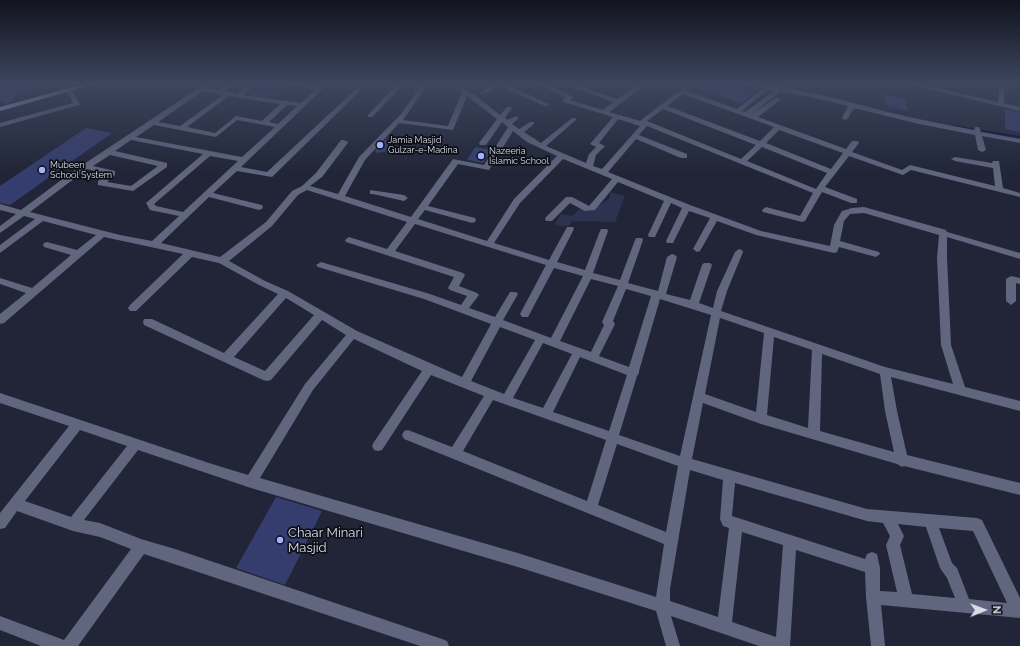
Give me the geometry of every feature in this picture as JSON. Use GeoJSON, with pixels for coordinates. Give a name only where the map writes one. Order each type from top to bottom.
{"type":"FeatureCollection","features":[{"type":"Feature","properties":{"kind":"street"},"geometry":{"type":"LineString","coordinates":[[0,125],[43,113]]}},
{"type":"Feature","properties":{"kind":"street"},"geometry":{"type":"LineString","coordinates":[[0,230],[75,174],[167,113]]}},
{"type":"Feature","properties":{"kind":"street"},"geometry":{"type":"LineString","coordinates":[[182,128],[202,113]]}},
{"type":"Feature","properties":{"kind":"street"},"geometry":{"type":"LineString","coordinates":[[264,123],[274,113]]}},
{"type":"Feature","properties":{"kind":"street"},"geometry":{"type":"LineString","coordinates":[[154,244],[293,113]]}},
{"type":"Feature","properties":{"kind":"street"},"geometry":{"type":"LineString","coordinates":[[236,168],[269,175],[334,113]]}},
{"type":"Feature","properties":{"kind":"street"},"geometry":{"type":"LineString","coordinates":[[340,198],[362,159],[404,113]]}},
{"type":"Feature","properties":{"kind":"street"},"geometry":{"type":"LineString","coordinates":[[398,121],[451,129],[457,113]]}},
{"type":"Feature","properties":{"kind":"street"},"geometry":{"type":"LineString","coordinates":[[493,113],[541,146],[604,171],[617,178],[687,207],[759,233],[834,250],[836,235],[845,213],[850,210],[857,210],[873,212],[1020,256]]}},
{"type":"Feature","properties":{"kind":"street"},"geometry":{"type":"LineString","coordinates":[[389,253],[456,161],[486,168],[506,123],[508,113]]}},
{"type":"Feature","properties":{"kind":"street"},"geometry":{"type":"LineString","coordinates":[[608,113],[645,124],[742,162],[854,201]]}},
{"type":"Feature","properties":{"kind":"street"},"geometry":{"type":"LineString","coordinates":[[604,171],[645,124],[643,121],[653,113]]}},
{"type":"Feature","properties":{"kind":"street"},"geometry":{"type":"LineString","coordinates":[[681,113],[831,172]]}},
{"type":"Feature","properties":{"kind":"street"},"geometry":{"type":"LineString","coordinates":[[740,113],[903,173],[910,167],[1020,195]]}},
{"type":"Feature","properties":{"kind":"street"},"geometry":{"type":"LineString","coordinates":[[753,117],[758,113]]}},
{"type":"Feature","properties":{"kind":"street"},"geometry":{"type":"LineString","coordinates":[[845,118],[848,113]]}},
{"type":"Feature","properties":{"kind":"street"},"geometry":{"type":"LineString","coordinates":[[882,113],[919,122],[1020,134]]}},
{"type":"Feature","properties":{"kind":"street"},"geometry":{"type":"LineString","coordinates":[[905,113],[1020,141]]}},
{"type":"Feature","properties":{"kind":"street"},"geometry":{"type":"LineString","coordinates":[[589,166],[593,154],[601,146],[594,144],[618,116]]}},
{"type":"Feature","properties":{"kind":"street"},"geometry":{"type":"LineString","coordinates":[[154,122],[216,135],[236,118],[279,126]]}},
{"type":"Feature","properties":{"kind":"street"},"geometry":{"type":"LineString","coordinates":[[483,143],[506,123],[516,118]]}},
{"type":"Feature","properties":{"kind":"street"},"geometry":{"type":"LineString","coordinates":[[541,146],[574,119]]}},
{"type":"Feature","properties":{"kind":"street"},"geometry":{"type":"LineString","coordinates":[[519,132],[532,123]]}},
{"type":"Feature","properties":{"kind":"street"},"geometry":{"type":"LineString","coordinates":[[742,162],[778,127]]}},
{"type":"Feature","properties":{"kind":"street"},"geometry":{"type":"LineString","coordinates":[[977,130],[982,150]]}},
{"type":"Feature","properties":{"kind":"street"},"geometry":{"type":"LineString","coordinates":[[635,136],[684,156]]}},
{"type":"Feature","properties":{"kind":"street"},"geometry":{"type":"LineString","coordinates":[[131,138],[244,160]]}},
{"type":"Feature","properties":{"kind":"street"},"geometry":{"type":"LineString","coordinates":[[222,261],[265,228],[278,215],[295,193],[306,187],[306,185],[319,175],[344,142]]}},
{"type":"Feature","properties":{"kind":"street"},"geometry":{"type":"LineString","coordinates":[[766,210],[802,219],[831,172],[855,143]]}},
{"type":"Feature","properties":{"kind":"street"},"geometry":{"type":"LineString","coordinates":[[87,167],[112,173],[101,183],[133,189],[164,165],[109,152]]}},
{"type":"Feature","properties":{"kind":"street"},"geometry":{"type":"LineString","coordinates":[[186,215],[153,208],[150,203],[209,153]]}},
{"type":"Feature","properties":{"kind":"street"},"geometry":{"type":"LineString","coordinates":[[489,244],[517,201],[562,155]]}},
{"type":"Feature","properties":{"kind":"street"},"geometry":{"type":"LineString","coordinates":[[955,158],[996,165],[999,190]]}},
{"type":"Feature","properties":{"kind":"street"},"geometry":{"type":"LineString","coordinates":[[549,219],[569,199],[588,209],[592,208],[617,178]]}},
{"type":"Feature","properties":{"kind":"street"},"geometry":{"type":"LineString","coordinates":[[306,187],[588,275],[659,294],[885,371],[1020,406]]}},
{"type":"Feature","properties":{"kind":"street"},"geometry":{"type":"LineString","coordinates":[[362,205],[375,189],[404,198]]}},
{"type":"Feature","properties":{"kind":"street"},"geometry":{"type":"LineString","coordinates":[[208,194],[260,207]]}},
{"type":"Feature","properties":{"kind":"street"},"geometry":{"type":"LineString","coordinates":[[652,235],[669,199]]}},
{"type":"Feature","properties":{"kind":"street"},"geometry":{"type":"LineString","coordinates":[[0,207],[120,238],[154,244],[222,261],[256,280],[285,293],[354,334],[429,369],[506,400],[685,463],[867,515],[977,524],[1020,611]]}},
{"type":"Feature","properties":{"kind":"street"},"geometry":{"type":"LineString","coordinates":[[423,207],[472,220]]}},
{"type":"Feature","properties":{"kind":"street"},"geometry":{"type":"LineString","coordinates":[[670,241],[687,207]]}},
{"type":"Feature","properties":{"kind":"street"},"geometry":{"type":"LineString","coordinates":[[0,215],[9,209]]}},
{"type":"Feature","properties":{"kind":"street"},"geometry":{"type":"LineString","coordinates":[[0,250],[42,217]]}},
{"type":"Feature","properties":{"kind":"street"},"geometry":{"type":"LineString","coordinates":[[697,249],[715,217]]}},
{"type":"Feature","properties":{"kind":"street"},"geometry":{"type":"LineString","coordinates":[[525,314],[570,228]]}},
{"type":"Feature","properties":{"kind":"street"},"geometry":{"type":"LineString","coordinates":[[554,343],[588,275],[604,232]]}},
{"type":"Feature","properties":{"kind":"street"},"geometry":{"type":"LineString","coordinates":[[943,232],[942,258],[946,345],[960,390]]}},
{"type":"Feature","properties":{"kind":"street"},"geometry":{"type":"LineString","coordinates":[[1,318],[103,233]]}},
{"type":"Feature","properties":{"kind":"street"},"geometry":{"type":"LineString","coordinates":[[349,240],[460,276],[453,288],[474,295],[463,310]]}},
{"type":"Feature","properties":{"kind":"street"},"geometry":{"type":"LineString","coordinates":[[594,358],[610,324],[607,322],[623,285],[639,240]]}},
{"type":"Feature","properties":{"kind":"street"},"geometry":{"type":"LineString","coordinates":[[835,243],[876,254]]}},
{"type":"Feature","properties":{"kind":"street"},"geometry":{"type":"LineString","coordinates":[[48,245],[79,254]]}},
{"type":"Feature","properties":{"kind":"street"},"geometry":{"type":"LineString","coordinates":[[673,646],[664,620],[663,606],[664,589],[672,540],[685,463],[716,313],[722,291],[739,252]]}},
{"type":"Feature","properties":{"kind":"street"},"geometry":{"type":"LineString","coordinates":[[133,308],[190,253]]}},
{"type":"Feature","properties":{"kind":"street"},"geometry":{"type":"LineString","coordinates":[[591,508],[672,257]]}},
{"type":"Feature","properties":{"kind":"street"},"geometry":{"type":"LineString","coordinates":[[321,264],[349,274],[427,296],[634,373]]}},
{"type":"Feature","properties":{"kind":"street"},"geometry":{"type":"LineString","coordinates":[[693,305],[707,265]]}},
{"type":"Feature","properties":{"kind":"street"},"geometry":{"type":"LineString","coordinates":[[1011,301],[1011,278],[1020,281]]}},
{"type":"Feature","properties":{"kind":"street"},"geometry":{"type":"LineString","coordinates":[[0,281],[33,292]]}},
{"type":"Feature","properties":{"kind":"street"},"geometry":{"type":"LineString","coordinates":[[226,358],[285,293]]}},
{"type":"Feature","properties":{"kind":"street"},"geometry":{"type":"LineString","coordinates":[[464,383],[513,294]]}},
{"type":"Feature","properties":{"kind":"street"},"geometry":{"type":"LineString","coordinates":[[148,322],[267,377],[320,315]]}},
{"type":"Feature","properties":{"kind":"street"},"geometry":{"type":"LineString","coordinates":[[760,419],[769,332]]}},
{"type":"Feature","properties":{"kind":"street"},"geometry":{"type":"LineString","coordinates":[[251,482],[309,387],[334,355],[354,334]]}},
{"type":"Feature","properties":{"kind":"street"},"geometry":{"type":"LineString","coordinates":[[506,400],[541,338]]}},
{"type":"Feature","properties":{"kind":"street"},"geometry":{"type":"LineString","coordinates":[[814,434],[817,348]]}},
{"type":"Feature","properties":{"kind":"street"},"geometry":{"type":"LineString","coordinates":[[546,414],[578,352]]}},
{"type":"Feature","properties":{"kind":"street"},"geometry":{"type":"LineString","coordinates":[[378,446],[429,369]]}},
{"type":"Feature","properties":{"kind":"street"},"geometry":{"type":"LineString","coordinates":[[885,371],[891,411],[902,461]]}},
{"type":"Feature","properties":{"kind":"street"},"geometry":{"type":"LineString","coordinates":[[455,454],[491,394]]}},
{"type":"Feature","properties":{"kind":"street"},"geometry":{"type":"LineString","coordinates":[[699,397],[760,419],[902,461],[1020,489]]}},
{"type":"Feature","properties":{"kind":"street"},"geometry":{"type":"LineString","coordinates":[[0,398],[251,482],[521,561],[782,646],[790,541]]}},
{"type":"Feature","properties":{"kind":"street"},"geometry":{"type":"LineString","coordinates":[[0,523],[77,425]]}},
{"type":"Feature","properties":{"kind":"street"},"geometry":{"type":"LineString","coordinates":[[408,435],[672,540]]}},
{"type":"Feature","properties":{"kind":"street"},"geometry":{"type":"LineString","coordinates":[[73,524],[136,444]]}},
{"type":"Feature","properties":{"kind":"street"},"geometry":{"type":"LineString","coordinates":[[730,476],[726,519],[736,524],[790,541],[872,563],[873,597],[878,646]]}},
{"type":"Feature","properties":{"kind":"street"},"geometry":{"type":"LineString","coordinates":[[14,504],[73,524],[100,530],[141,546],[175,556],[442,646]]}},
{"type":"Feature","properties":{"kind":"street"},"geometry":{"type":"LineString","coordinates":[[887,517],[897,536],[893,545],[906,600]]}},
{"type":"Feature","properties":{"kind":"street"},"geometry":{"type":"LineString","coordinates":[[930,521],[947,568],[952,573],[965,606]]}},
{"type":"Feature","properties":{"kind":"street"},"geometry":{"type":"LineString","coordinates":[[724,626],[736,524]]}},
{"type":"Feature","properties":{"kind":"street"},"geometry":{"type":"LineString","coordinates":[[69,646],[141,546]]}},
{"type":"Feature","properties":{"kind":"street"},"geometry":{"type":"LineString","coordinates":[[873,597],[1020,611]]}},
{"type":"Feature","properties":{"kind":"street"},"geometry":{"type":"LineString","coordinates":[[1,624],[60,646]]}},
{"type":"Feature","properties":{"kind":"shaded area"},"geometry":{"type":"Polygon","coordinates":[[[610,192],[625,196],[615,222],[572,221],[569,226],[559,226],[555,224],[561,214],[572,216],[581,208],[587,211],[596,209],[610,198],[610,192]]]}},
{"type":"Feature","properties":{"kind":"building"},"geometry":{"type":"Polygon","coordinates":[[[1005,113],[1020,113],[1020,132],[1005,129],[1005,113]]]}},
{"type":"Feature","properties":{"kind":"building","name":"Mubeen School System"},"geometry":{"type":"Polygon","coordinates":[[[86,128],[112,133],[10,205],[0,203],[0,186],[86,128]]]}},
{"type":"Feature","properties":{"kind":"building","name":"Jamia Masjid Gulzar-e-Madina"},"geometry":{"type":"Polygon","coordinates":[[[386,139],[389,151],[377,153],[375,151],[386,139]]]}},
{"type":"Feature","properties":{"kind":"building","name":"Nazeeria Islamic School"},"geometry":{"type":"Polygon","coordinates":[[[475,147],[492,150],[483,163],[467,160],[475,147]]]}},
{"type":"Feature","properties":{"kind":"building","name":"Chaar Minari Masjid"},"geometry":{"type":"Polygon","coordinates":[[[276,497],[322,511],[285,585],[236,568],[276,497]]]}},
{"type":"Feature","properties":{"kind":"waterway"},"geometry":{"type":"LineString","coordinates":[[953,126],[1020,137]]}},
{"type":"Feature","properties":{"kind":"place","name":"Jamia Masjid Gulzar-e-Madina"},"geometry":{"type":"Point","coordinates":[380,145]}},
{"type":"Feature","properties":{"kind":"place","name":"Nazeeria Islamic School"},"geometry":{"type":"Point","coordinates":[481,156]}},
{"type":"Feature","properties":{"kind":"place","name":"Mubeen School System"},"geometry":{"type":"Point","coordinates":[42,170]}},
{"type":"Feature","properties":{"kind":"place","name":"Chaar Minari Masjid"},"geometry":{"type":"Point","coordinates":[280,540]}}]}
